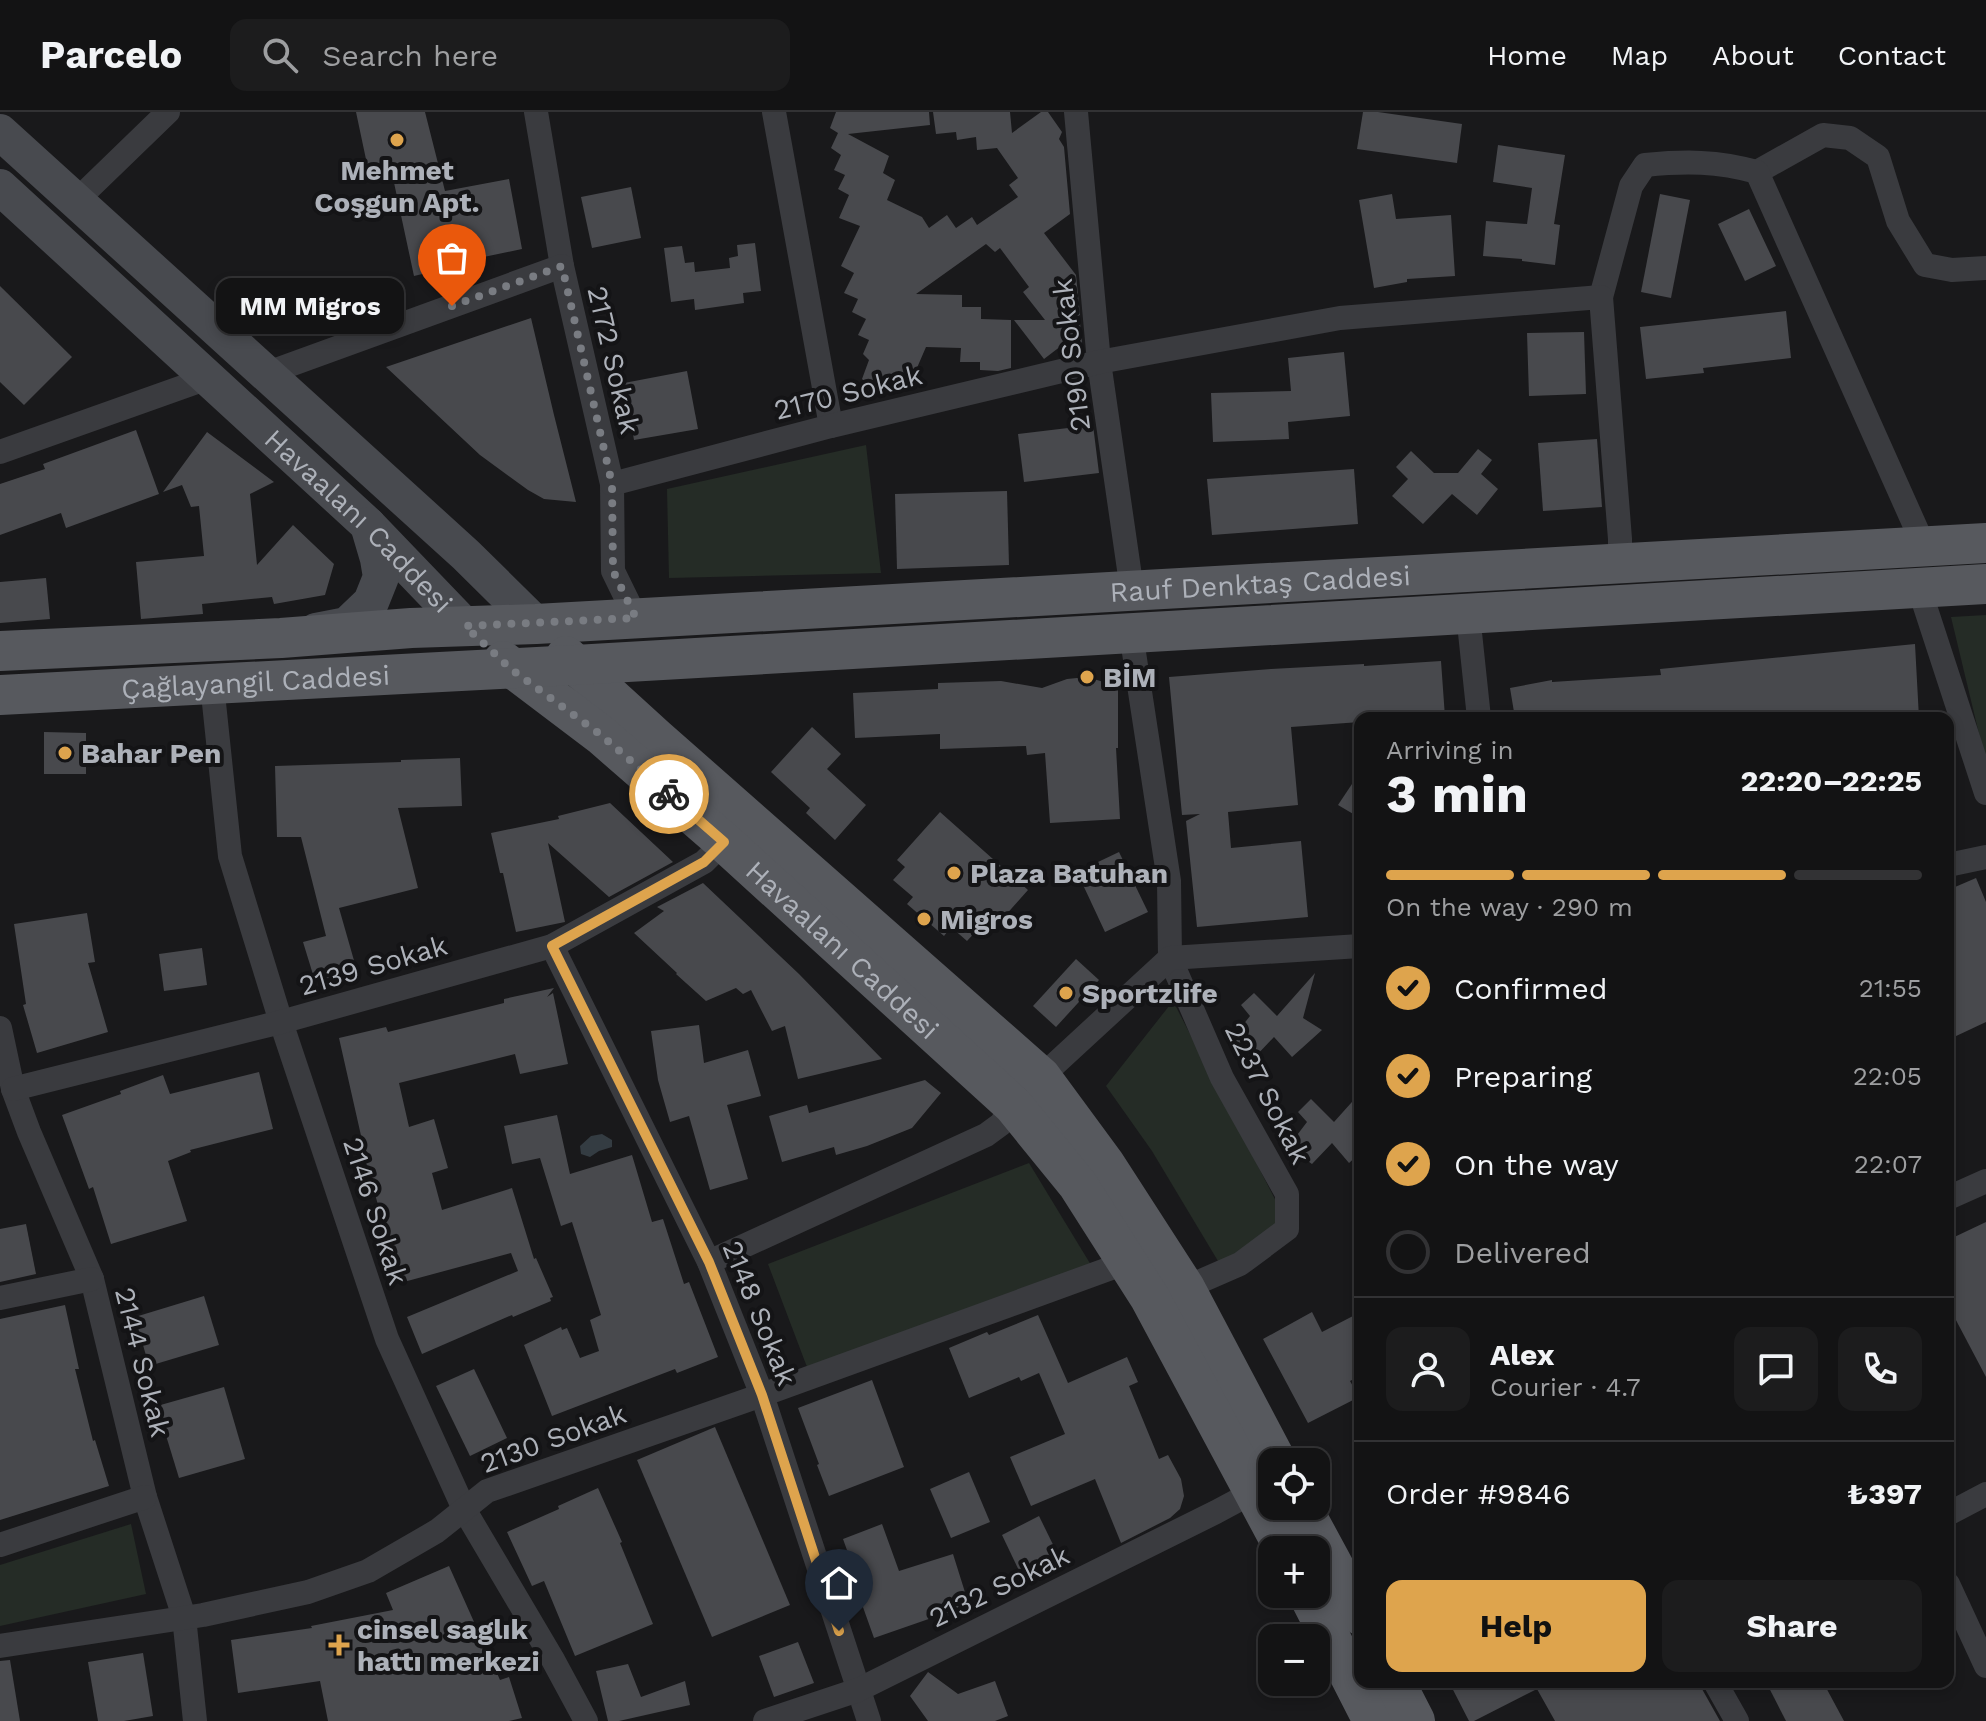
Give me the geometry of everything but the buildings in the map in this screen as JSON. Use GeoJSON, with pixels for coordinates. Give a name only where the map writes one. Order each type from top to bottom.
{"type":"FeatureCollection","features":[{"type":"Feature","properties":{"kind":"main road","name":"Rauf Denktaş Caddesi"},"geometry":{"type":"LineString","coordinates":[[536,624],[1986,543]]}},
{"type":"Feature","properties":{"kind":"main road","name":"Rauf Denktaş Caddesi"},"geometry":{"type":"LineString","coordinates":[[575,665],[1986,584]]}},
{"type":"Feature","properties":{"kind":"main road","name":"Çağlayangil Caddesi"},"geometry":{"type":"LineString","coordinates":[[0,651],[536,624]]}},
{"type":"Feature","properties":{"kind":"main road","name":"Havaalanı Caddesi"},"geometry":{"type":"LineString","coordinates":[[536,624],[575,665],[656,738],[1027,1091],[1078,1185],[1144,1255],[1185,1288],[1258,1456]]}},
{"type":"Feature","properties":{"kind":"main road","name":"Havaalanı Caddesi"},"geometry":{"type":"LineString","coordinates":[[465,626],[511,669],[599,734],[724,842],[1027,1091]]}},
{"type":"Feature","properties":{"kind":"main road"},"geometry":{"type":"LineString","coordinates":[[656,738],[651,712],[653,691],[689,659]]}},
{"type":"Feature","properties":{"kind":"main road","name":"Çağlayangil Caddesi"},"geometry":{"type":"LineString","coordinates":[[0,695],[575,665]]}},
{"type":"Feature","properties":{"kind":"main road"},"geometry":{"type":"LineString","coordinates":[[427,673],[503,693],[599,734]]}},
{"type":"Feature","properties":{"kind":"main road","name":"Havaalanı Caddesi"},"geometry":{"type":"LineString","coordinates":[[1144,1255],[1170,1333],[1258,1464]]}},
{"type":"Feature","properties":{"kind":"main road"},"geometry":{"type":"LineString","coordinates":[[1309,1520],[1354,1604]]}},
{"type":"Feature","properties":{"kind":"main road"},"geometry":{"type":"LineString","coordinates":[[1315,1608],[1354,1684]]}},
{"type":"Feature","properties":{"kind":"main road"},"geometry":{"type":"LineString","coordinates":[[1356,1688],[1373,1721]]}},
{"type":"Feature","properties":{"kind":"main road"},"geometry":{"type":"LineString","coordinates":[[1398,1688],[1415,1721]]}},
{"type":"Feature","properties":{"kind":"street"},"geometry":{"type":"LineString","coordinates":[[76,201],[168,112]]}},
{"type":"Feature","properties":{"kind":"street","name":"2172 Sokak"},"geometry":{"type":"LineString","coordinates":[[536,112],[562,266],[612,484],[613,571],[644,617]]}},
{"type":"Feature","properties":{"kind":"street"},"geometry":{"type":"LineString","coordinates":[[774,112],[831,426]]}},
{"type":"Feature","properties":{"kind":"street","name":"2190 Sokak"},"geometry":{"type":"LineString","coordinates":[[1076,112],[1099,362],[1132,590]]}},
{"type":"Feature","properties":{"kind":"street","name":"Havaalanı Caddesi"},"geometry":{"type":"LineString","coordinates":[[0,132],[480,568],[536,624]]}},
{"type":"Feature","properties":{"kind":"street"},"geometry":{"type":"LineString","coordinates":[[1620,563],[1601,297],[1631,186],[1645,165],[1688,161],[1731,165],[1757,172],[1823,135],[1850,138],[1878,157],[1898,221],[1925,265],[1952,270],[1986,268]]}},
{"type":"Feature","properties":{"kind":"street"},"geometry":{"type":"LineString","coordinates":[[1757,172],[1924,546]]}},
{"type":"Feature","properties":{"kind":"street","name":"Havaalanı Caddesi"},"geometry":{"type":"LineString","coordinates":[[0,187],[367,524],[465,626]]}},
{"type":"Feature","properties":{"kind":"street"},"geometry":{"type":"LineString","coordinates":[[265,374],[562,266]]}},
{"type":"Feature","properties":{"kind":"street","name":"2170 Sokak"},"geometry":{"type":"LineString","coordinates":[[612,484],[831,426],[1099,362],[1340,318],[1601,297]]}},
{"type":"Feature","properties":{"kind":"street"},"geometry":{"type":"LineString","coordinates":[[0,452],[208,378]]}},
{"type":"Feature","properties":{"kind":"street"},"geometry":{"type":"LineString","coordinates":[[281,638],[347,625],[371,602],[381,577],[367,524]]}},
{"type":"Feature","properties":{"kind":"street"},"geometry":{"type":"LineString","coordinates":[[480,568],[556,604],[644,617]]}},
{"type":"Feature","properties":{"kind":"street"},"geometry":{"type":"LineString","coordinates":[[1919,588],[1986,793]]}},
{"type":"Feature","properties":{"kind":"street"},"geometry":{"type":"LineString","coordinates":[[1468,614],[1478,712]]}},
{"type":"Feature","properties":{"kind":"street","name":"2237 Sokak"},"geometry":{"type":"LineString","coordinates":[[1131,633],[1169,881],[1170,958],[1222,1078],[1287,1194],[1287,1229],[1240,1264],[1185,1288]]}},
{"type":"Feature","properties":{"kind":"street","name":"2146 Sokak"},"geometry":{"type":"LineString","coordinates":[[212,684],[230,856],[281,1022],[387,1339],[464,1509],[586,1721]]}},
{"type":"Feature","properties":{"kind":"street","name":"2139 Sokak"},"geometry":{"type":"LineString","coordinates":[[13,1089],[281,1022],[552,946],[704,862],[724,842]]}},
{"type":"Feature","properties":{"kind":"street"},"geometry":{"type":"LineString","coordinates":[[1954,864],[1986,857]]}},
{"type":"Feature","properties":{"kind":"street","name":"2148 Sokak"},"geometry":{"type":"LineString","coordinates":[[552,946],[709,1262],[762,1395],[869,1721]]}},
{"type":"Feature","properties":{"kind":"street"},"geometry":{"type":"LineString","coordinates":[[709,1262],[986,1135],[1001,1124],[1027,1091],[1170,958],[1354,946]]}},
{"type":"Feature","properties":{"kind":"street","name":"2144 Sokak"},"geometry":{"type":"LineString","coordinates":[[0,1028],[13,1089],[92,1279],[145,1497],[184,1617],[195,1721]]}},
{"type":"Feature","properties":{"kind":"street"},"geometry":{"type":"LineString","coordinates":[[1954,1195],[1986,1181]]}},
{"type":"Feature","properties":{"kind":"street","name":"2130 Sokak"},"geometry":{"type":"LineString","coordinates":[[0,1646],[184,1617],[308,1592],[368,1571],[437,1531],[487,1491],[762,1395],[1144,1255]]}},
{"type":"Feature","properties":{"kind":"street"},"geometry":{"type":"LineString","coordinates":[[0,1298],[92,1279]]}},
{"type":"Feature","properties":{"kind":"street","name":"2132 Sokak"},"geometry":{"type":"LineString","coordinates":[[765,1721],[858,1690],[1258,1484]]}},
{"type":"Feature","properties":{"kind":"street"},"geometry":{"type":"LineString","coordinates":[[1954,1511],[1986,1494]]}},
{"type":"Feature","properties":{"kind":"street"},"geometry":{"type":"LineString","coordinates":[[0,1545],[145,1497]]}},
{"type":"Feature","properties":{"kind":"street"},"geometry":{"type":"LineString","coordinates":[[1954,1597],[1986,1666]]}},
{"type":"Feature","properties":{"kind":"street"},"geometry":{"type":"LineString","coordinates":[[1718,1688],[1737,1721]]}},
{"type":"Feature","properties":{"kind":"shaded area"},"geometry":{"type":"Polygon","coordinates":[[[866,445],[881,573],[669,578],[667,489],[866,445]]]}},
{"type":"Feature","properties":{"kind":"shaded area"},"geometry":{"type":"Polygon","coordinates":[[[1986,615],[1986,763],[1951,617],[1986,615]]]}},
{"type":"Feature","properties":{"kind":"shaded area"},"geometry":{"type":"Polygon","coordinates":[[[1173,1001],[1280,1209],[1278,1228],[1221,1266],[1152,1151],[1106,1086],[1173,1001]]]}},
{"type":"Feature","properties":{"kind":"shaded area"},"geometry":{"type":"Polygon","coordinates":[[[602,1134],[612,1140],[612,1147],[590,1157],[581,1154],[580,1146],[591,1136],[602,1134]]]}},
{"type":"Feature","properties":{"kind":"shaded area"},"geometry":{"type":"Polygon","coordinates":[[[1029,1163],[1091,1265],[807,1367],[768,1264],[1029,1163]]]}},
{"type":"Feature","properties":{"kind":"shaded area"},"geometry":{"type":"Polygon","coordinates":[[[131,1524],[146,1594],[0,1626],[0,1565],[131,1524]]]}},
{"type":"Feature","properties":{"kind":"way so far"},"geometry":{"type":"LineString","coordinates":[[452,306],[562,266],[612,484],[613,571],[636,618],[465,626],[511,669],[601,735],[669,794]]}},
{"type":"Feature","properties":{"kind":"place","name":"Mehmet Coşgun Apt."},"geometry":{"type":"Point","coordinates":[397,140]}},
{"type":"Feature","properties":{"kind":"place","name":"MM Migros"},"geometry":{"type":"Point","coordinates":[452,306]}},
{"type":"Feature","properties":{"kind":"place","name":"BİM"},"geometry":{"type":"Point","coordinates":[1087,677]}},
{"type":"Feature","properties":{"kind":"place","name":"Bahar Pen"},"geometry":{"type":"Point","coordinates":[65,753]}},
{"type":"Feature","properties":{"kind":"place","name":"Plaza Batuhan"},"geometry":{"type":"Point","coordinates":[954,873]}},
{"type":"Feature","properties":{"kind":"place","name":"Migros"},"geometry":{"type":"Point","coordinates":[924,919]}},
{"type":"Feature","properties":{"kind":"place","name":"Sportzlife"},"geometry":{"type":"Point","coordinates":[1066,993]}},
{"type":"Feature","properties":{"kind":"place","name":"cinsel saglık hattı merkezi"},"geometry":{"type":"Point","coordinates":[339,1645]}},
{"type":"Feature","properties":{"kind":"route"},"geometry":{"type":"LineString","coordinates":[[669,794],[724,842],[704,862],[552,946],[709,1262],[762,1395],[839,1631]]}}]}
